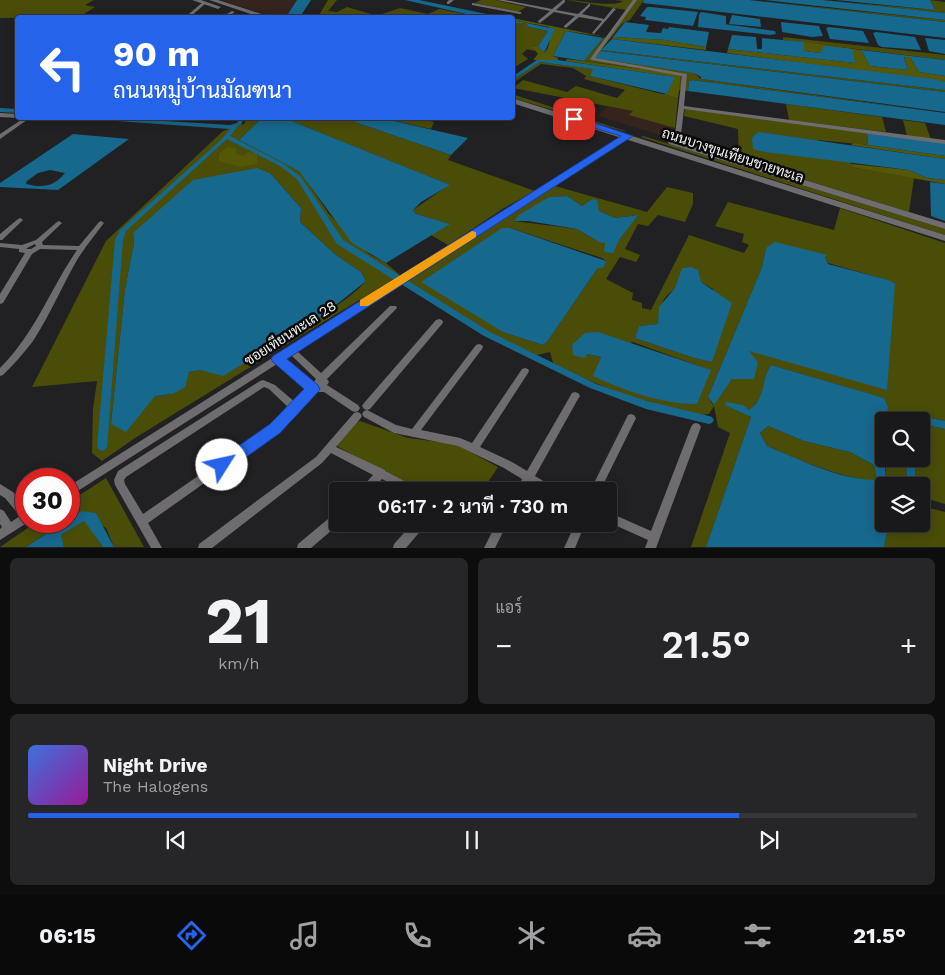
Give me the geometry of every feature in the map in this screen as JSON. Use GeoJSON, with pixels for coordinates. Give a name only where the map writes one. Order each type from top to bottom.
{"type":"FeatureCollection","features":[{"type":"Feature","properties":{"kind":"main road"},"geometry":{"type":"LineString","coordinates":[[195,0],[225,4]]}},
{"type":"Feature","properties":{"kind":"main road"},"geometry":{"type":"LineString","coordinates":[[212,0],[261,15]]}},
{"type":"Feature","properties":{"kind":"main road"},"geometry":{"type":"LineString","coordinates":[[205,2],[242,15]]}},
{"type":"Feature","properties":{"kind":"main road","name":"ถนนบางขุนเทียนชายทะเล"},"geometry":{"type":"LineString","coordinates":[[515,93],[945,226]]}},
{"type":"Feature","properties":{"kind":"main road"},"geometry":{"type":"LineString","coordinates":[[522,95],[628,132],[625,135]]}},
{"type":"Feature","properties":{"kind":"main road","name":"ถนนบางขุนเทียนชายทะเล"},"geometry":{"type":"LineString","coordinates":[[515,101],[644,140],[945,238]]}},
{"type":"Feature","properties":{"kind":"main road"},"geometry":{"type":"LineString","coordinates":[[644,140],[638,135],[729,162],[754,167]]}},
{"type":"Feature","properties":{"kind":"street"},"geometry":{"type":"LineString","coordinates":[[468,7],[479,0]]}},
{"type":"Feature","properties":{"kind":"street"},"geometry":{"type":"LineString","coordinates":[[499,0],[604,20]]}},
{"type":"Feature","properties":{"kind":"street"},"geometry":{"type":"LineString","coordinates":[[515,17],[536,0]]}},
{"type":"Feature","properties":{"kind":"street"},"geometry":{"type":"LineString","coordinates":[[635,0],[592,59],[682,74],[684,77],[677,144]]}},
{"type":"Feature","properties":{"kind":"street"},"geometry":{"type":"LineString","coordinates":[[540,22],[564,1]]}},
{"type":"Feature","properties":{"kind":"street"},"geometry":{"type":"LineString","coordinates":[[190,15],[205,2]]}},
{"type":"Feature","properties":{"kind":"street"},"geometry":{"type":"LineString","coordinates":[[473,4],[520,13]]}},
{"type":"Feature","properties":{"kind":"street"},"geometry":{"type":"LineString","coordinates":[[566,27],[589,5]]}},
{"type":"Feature","properties":{"kind":"street"},"geometry":{"type":"LineString","coordinates":[[594,33],[614,9]]}},
{"type":"Feature","properties":{"kind":"street"},"geometry":{"type":"LineString","coordinates":[[228,15],[233,12]]}},
{"type":"Feature","properties":{"kind":"street"},"geometry":{"type":"LineString","coordinates":[[681,107],[945,142]]}},
{"type":"Feature","properties":{"kind":"street"},"geometry":{"type":"LineString","coordinates":[[0,115],[15,116]]}},
{"type":"Feature","properties":{"kind":"street"},"geometry":{"type":"LineString","coordinates":[[0,137],[24,120]]}},
{"type":"Feature","properties":{"kind":"street","name":"ซอยเทียนทะเล 28"},"geometry":{"type":"LineString","coordinates":[[80,484],[625,135]]}},
{"type":"Feature","properties":{"kind":"street"},"geometry":{"type":"LineString","coordinates":[[0,238],[20,220]]}},
{"type":"Feature","properties":{"kind":"street"},"geometry":{"type":"LineString","coordinates":[[39,245],[59,223]]}},
{"type":"Feature","properties":{"kind":"street"},"geometry":{"type":"LineString","coordinates":[[0,373],[27,344],[80,248],[101,223]]}},
{"type":"Feature","properties":{"kind":"street"},"geometry":{"type":"LineString","coordinates":[[0,301],[32,242],[39,245],[80,248]]}},
{"type":"Feature","properties":{"kind":"street"},"geometry":{"type":"LineString","coordinates":[[0,245],[26,250]]}},
{"type":"Feature","properties":{"kind":"street"},"geometry":{"type":"LineString","coordinates":[[142,522],[275,428],[296,409],[322,377],[393,308]]}},
{"type":"Feature","properties":{"kind":"street"},"geometry":{"type":"LineString","coordinates":[[203,548],[319,460],[438,322]]}},
{"type":"Feature","properties":{"kind":"street"},"geometry":{"type":"LineString","coordinates":[[414,433],[479,347]]}},
{"type":"Feature","properties":{"kind":"street"},"geometry":{"type":"LineString","coordinates":[[292,350],[322,377],[326,388],[361,411],[394,429],[442,437],[474,448],[535,482]]}},
{"type":"Feature","properties":{"kind":"street"},"geometry":{"type":"LineString","coordinates":[[278,359],[313,389],[326,388]]}},
{"type":"Feature","properties":{"kind":"street"},"geometry":{"type":"LineString","coordinates":[[474,448],[525,371]]}},
{"type":"Feature","properties":{"kind":"street"},"geometry":{"type":"LineString","coordinates":[[157,548],[120,485],[119,480],[122,474],[263,383],[272,387],[296,409]]}},
{"type":"Feature","properties":{"kind":"street"},"geometry":{"type":"LineString","coordinates":[[526,482],[575,396]]}},
{"type":"Feature","properties":{"kind":"street"},"geometry":{"type":"LineString","coordinates":[[599,482],[631,418]]}},
{"type":"Feature","properties":{"kind":"street"},"geometry":{"type":"LineString","coordinates":[[617,522],[652,542],[696,427]]}},
{"type":"Feature","properties":{"kind":"street"},"geometry":{"type":"LineString","coordinates":[[330,448],[398,482]]}},
{"type":"Feature","properties":{"kind":"street"},"geometry":{"type":"LineString","coordinates":[[373,482],[381,473]]}},
{"type":"Feature","properties":{"kind":"street"},"geometry":{"type":"LineString","coordinates":[[0,490],[10,495],[15,502]]}},
{"type":"Feature","properties":{"kind":"street"},"geometry":{"type":"LineString","coordinates":[[0,514],[5,532]]}},
{"type":"Feature","properties":{"kind":"street"},"geometry":{"type":"LineString","coordinates":[[302,548],[329,526]]}},
{"type":"Feature","properties":{"kind":"street"},"geometry":{"type":"LineString","coordinates":[[398,548],[412,532]]}},
{"type":"Feature","properties":{"kind":"street"},"geometry":{"type":"LineString","coordinates":[[489,548],[498,532]]}},
{"type":"Feature","properties":{"kind":"street"},"geometry":{"type":"LineString","coordinates":[[569,548],[576,532]]}},
{"type":"Feature","properties":{"kind":"shaded area"},"geometry":{"type":"Polygon","coordinates":[[[0,0],[94,0],[85,5],[95,7],[82,15],[15,15],[15,18],[0,18],[0,0]]]}},
{"type":"Feature","properties":{"kind":"shaded area"},"geometry":{"type":"Polygon","coordinates":[[[220,0],[297,0],[287,15],[268,15],[220,0]]]}},
{"type":"Feature","properties":{"kind":"shaded area"},"geometry":{"type":"Polygon","coordinates":[[[328,0],[337,0],[328,11],[337,12],[347,7],[371,14],[368,15],[319,15],[328,0]]]}},
{"type":"Feature","properties":{"kind":"shaded area"},"geometry":{"type":"Polygon","coordinates":[[[481,0],[495,0],[526,7],[518,12],[475,3],[481,0]]]}},
{"type":"Feature","properties":{"kind":"shaded area"},"geometry":{"type":"Polygon","coordinates":[[[566,0],[613,4],[623,1],[615,0],[644,0],[630,20],[623,23],[601,50],[945,90],[945,92],[601,51],[694,73],[701,79],[945,113],[692,80],[689,81],[688,91],[679,90],[681,75],[679,74],[584,61],[603,38],[606,37],[626,10],[566,0]]]}},
{"type":"Feature","properties":{"kind":"shaded area"},"geometry":{"type":"Polygon","coordinates":[[[749,0],[945,20],[945,22],[749,0]]]}},
{"type":"Feature","properties":{"kind":"shaded area"},"geometry":{"type":"Polygon","coordinates":[[[822,0],[935,10],[930,0],[945,2],[945,13],[822,0]]]}},
{"type":"Feature","properties":{"kind":"shaded area"},"geometry":{"type":"Polygon","coordinates":[[[400,8],[428,14],[439,9],[469,15],[379,15],[400,8]]]}},
{"type":"Feature","properties":{"kind":"shaded area"},"geometry":{"type":"Polygon","coordinates":[[[515,19],[606,37],[566,31],[553,56],[558,58],[558,61],[533,60],[538,54],[532,47],[538,46],[544,53],[548,47],[550,38],[549,27],[515,21],[515,19]]]}},
{"type":"Feature","properties":{"kind":"shaded area"},"geometry":{"type":"Polygon","coordinates":[[[515,23],[525,23],[529,27],[548,31],[538,46],[533,47],[535,51],[527,49],[522,54],[528,59],[515,67],[515,23]]]}},
{"type":"Feature","properties":{"kind":"shaded area"},"geometry":{"type":"Polygon","coordinates":[[[613,37],[666,40],[706,47],[706,50],[612,39],[613,37]]]}},
{"type":"Feature","properties":{"kind":"shaded area"},"geometry":{"type":"Polygon","coordinates":[[[783,37],[945,55],[945,60],[783,40],[783,37]]]}},
{"type":"Feature","properties":{"kind":"shaded area"},"geometry":{"type":"Polygon","coordinates":[[[804,42],[861,50],[870,66],[908,70],[904,56],[910,57],[919,72],[945,76],[945,82],[727,53],[728,49],[855,63],[821,53],[804,51],[804,42]]]}},
{"type":"Feature","properties":{"kind":"shaded area"},"geometry":{"type":"Polygon","coordinates":[[[567,59],[679,74],[681,75],[678,98],[662,94],[667,94],[674,77],[566,61],[567,59]]]}},
{"type":"Feature","properties":{"kind":"shaded area"},"geometry":{"type":"Polygon","coordinates":[[[540,62],[594,69],[590,76],[678,98],[675,128],[629,115],[633,111],[515,88],[523,80],[567,92],[576,86],[617,98],[625,90],[584,79],[586,76],[573,68],[541,64],[515,82],[515,79],[540,62]]]}},
{"type":"Feature","properties":{"kind":"shaded area"},"geometry":{"type":"Polygon","coordinates":[[[515,95],[625,131],[515,99],[515,95]]]}},
{"type":"Feature","properties":{"kind":"shaded area"},"geometry":{"type":"Polygon","coordinates":[[[786,104],[882,117],[886,132],[789,120],[786,104]]]}},
{"type":"Feature","properties":{"kind":"shaded area"},"geometry":{"type":"Polygon","coordinates":[[[608,106],[676,119],[673,139],[597,116],[608,106]]]}},
{"type":"Feature","properties":{"kind":"shaded area"},"geometry":{"type":"Polygon","coordinates":[[[685,108],[867,132],[868,145],[817,140],[852,164],[851,167],[914,178],[909,212],[739,159],[738,129],[684,116],[685,108]]]}},
{"type":"Feature","properties":{"kind":"shaded area"},"geometry":{"type":"Polygon","coordinates":[[[246,120],[260,120],[239,140],[300,171],[329,214],[369,254],[386,263],[400,275],[135,438],[102,461],[92,453],[93,409],[97,381],[32,387],[106,241],[223,131],[244,124],[246,120]],[[271,174],[133,233],[134,243],[125,289],[111,424],[155,396],[173,394],[189,372],[200,370],[223,375],[231,371],[337,305],[366,281],[361,272],[336,255],[300,222],[301,208],[271,174]]]}},
{"type":"Feature","properties":{"kind":"shaded area"},"geometry":{"type":"Polygon","coordinates":[[[289,120],[353,120],[352,121],[451,155],[448,160],[535,191],[504,208],[448,245],[431,235],[449,224],[416,214],[413,210],[449,185],[289,120]]]}},
{"type":"Feature","properties":{"kind":"shaded area"},"geometry":{"type":"Polygon","coordinates":[[[390,120],[426,120],[434,122],[431,129],[390,120]]]}},
{"type":"Feature","properties":{"kind":"shaded area"},"geometry":{"type":"Polygon","coordinates":[[[903,120],[925,123],[931,139],[907,136],[903,120]]]}},
{"type":"Feature","properties":{"kind":"shaded area"},"geometry":{"type":"Polygon","coordinates":[[[643,136],[945,229],[945,235],[641,137],[643,136]]]}},
{"type":"Feature","properties":{"kind":"shaded area"},"geometry":{"type":"Polygon","coordinates":[[[853,143],[945,156],[945,159],[851,145],[853,143]]]}},
{"type":"Feature","properties":{"kind":"shaded area"},"geometry":{"type":"Polygon","coordinates":[[[227,147],[236,148],[236,154],[244,156],[248,152],[257,154],[257,164],[241,167],[219,161],[219,154],[227,147]]]}},
{"type":"Feature","properties":{"kind":"shaded area"},"geometry":{"type":"Polygon","coordinates":[[[852,164],[909,170],[927,178],[945,180],[945,184],[851,167],[852,164]]]}},
{"type":"Feature","properties":{"kind":"shaded area"},"geometry":{"type":"Polygon","coordinates":[[[555,186],[647,212],[667,187],[693,193],[693,204],[685,222],[658,215],[648,226],[638,224],[625,249],[640,255],[636,262],[620,257],[606,279],[633,293],[632,300],[642,303],[642,308],[651,310],[689,235],[744,253],[749,245],[742,242],[744,234],[715,226],[728,202],[834,230],[840,208],[945,243],[945,421],[930,418],[930,412],[888,412],[888,407],[883,398],[771,365],[762,393],[755,405],[749,410],[726,405],[751,417],[706,547],[691,547],[730,433],[718,427],[714,406],[709,414],[701,415],[644,400],[607,388],[553,363],[550,352],[537,355],[494,335],[408,281],[555,186]],[[567,196],[549,197],[514,221],[577,229],[599,242],[619,240],[637,215],[615,218],[599,211],[597,204],[592,199],[582,206],[567,196]],[[502,228],[503,332],[543,345],[547,342],[597,269],[604,266],[606,261],[602,258],[510,228],[502,228]],[[766,248],[762,267],[708,397],[713,405],[732,379],[754,379],[748,351],[887,280],[828,263],[825,257],[766,248]],[[701,282],[675,289],[669,293],[661,305],[658,324],[639,326],[635,338],[694,358],[712,362],[717,346],[713,289],[701,282]],[[633,342],[587,354],[601,357],[594,376],[711,371],[633,342]]]}},
{"type":"Feature","properties":{"kind":"shaded area"},"geometry":{"type":"Polygon","coordinates":[[[360,421],[408,438],[456,444],[498,467],[488,482],[404,482],[338,447],[337,444],[355,423],[360,421]]]}},
{"type":"Feature","properties":{"kind":"shaded area"},"geometry":{"type":"Polygon","coordinates":[[[768,426],[804,441],[850,452],[874,465],[875,481],[835,473],[807,463],[767,446],[760,433],[768,426]]]}},
{"type":"Feature","properties":{"kind":"shaded area"},"geometry":{"type":"Polygon","coordinates":[[[930,426],[945,429],[945,504],[930,500],[930,477],[915,477],[916,467],[930,467],[930,426]]]}},
{"type":"Feature","properties":{"kind":"shaded area"},"geometry":{"type":"Polygon","coordinates":[[[886,467],[906,467],[907,477],[886,477],[886,467]]]}},
{"type":"Feature","properties":{"kind":"shaded area"},"geometry":{"type":"Polygon","coordinates":[[[106,478],[144,547],[114,547],[106,528],[80,512],[80,495],[106,478]]]}},
{"type":"Feature","properties":{"kind":"shaded area"},"geometry":{"type":"Polygon","coordinates":[[[930,508],[945,512],[945,547],[884,547],[887,532],[930,532],[930,508]]]}},
{"type":"Feature","properties":{"kind":"shaded area"},"geometry":{"type":"Polygon","coordinates":[[[84,520],[103,547],[64,547],[61,535],[64,533],[80,533],[80,523],[84,520]]]}},
{"type":"Feature","properties":{"kind":"shaded area"},"geometry":{"type":"Polygon","coordinates":[[[20,533],[47,533],[26,547],[0,547],[20,533]]]}},
{"type":"Feature","properties":{"kind":"water"},"geometry":{"type":"Polygon","coordinates":[[[297,0],[311,0],[301,15],[287,15],[297,0]]]}},
{"type":"Feature","properties":{"kind":"water"},"geometry":{"type":"Polygon","coordinates":[[[405,0],[419,0],[491,15],[470,15],[405,0]]]}},
{"type":"Feature","properties":{"kind":"water"},"geometry":{"type":"Polygon","coordinates":[[[644,0],[749,0],[945,22],[945,38],[643,3],[644,0]]]}},
{"type":"Feature","properties":{"kind":"water"},"geometry":{"type":"Polygon","coordinates":[[[764,0],[822,0],[945,13],[945,20],[764,0]]]}},
{"type":"Feature","properties":{"kind":"water"},"geometry":{"type":"Polygon","coordinates":[[[836,0],[930,0],[935,10],[836,0]]]}},
{"type":"Feature","properties":{"kind":"water"},"geometry":{"type":"Polygon","coordinates":[[[647,7],[698,12],[693,26],[645,20],[646,17],[640,16],[647,7]]]}},
{"type":"Feature","properties":{"kind":"water"},"geometry":{"type":"Polygon","coordinates":[[[701,12],[726,16],[726,24],[724,24],[775,31],[776,34],[770,35],[698,27],[699,14],[701,12]]]}},
{"type":"Feature","properties":{"kind":"water"},"geometry":{"type":"Polygon","coordinates":[[[732,15],[760,19],[761,27],[729,24],[732,15]]]}},
{"type":"Feature","properties":{"kind":"water"},"geometry":{"type":"Polygon","coordinates":[[[515,21],[555,29],[544,53],[538,46],[548,31],[529,27],[525,23],[515,23],[515,21]]]}},
{"type":"Feature","properties":{"kind":"water"},"geometry":{"type":"Polygon","coordinates":[[[625,22],[649,25],[646,32],[661,33],[663,28],[668,29],[669,27],[709,32],[706,47],[666,40],[613,37],[625,22]]]}},
{"type":"Feature","properties":{"kind":"water"},"geometry":{"type":"Polygon","coordinates":[[[781,22],[819,26],[823,36],[812,37],[782,32],[781,22]]]}},
{"type":"Feature","properties":{"kind":"water"},"geometry":{"type":"Polygon","coordinates":[[[826,28],[863,31],[869,43],[830,39],[826,28]]]}},
{"type":"Feature","properties":{"kind":"water"},"geometry":{"type":"Polygon","coordinates":[[[566,31],[603,38],[584,61],[553,56],[566,31]]]}},
{"type":"Feature","properties":{"kind":"water"},"geometry":{"type":"Polygon","coordinates":[[[873,33],[915,37],[921,50],[882,47],[878,45],[873,33]]]}},
{"type":"Feature","properties":{"kind":"water"},"geometry":{"type":"Polygon","coordinates":[[[732,35],[756,37],[757,49],[762,49],[762,38],[804,42],[804,51],[821,53],[823,47],[826,46],[852,49],[855,63],[728,49],[732,35]]]}},
{"type":"Feature","properties":{"kind":"water"},"geometry":{"type":"Polygon","coordinates":[[[925,38],[945,40],[945,54],[929,51],[925,38]]]}},
{"type":"Feature","properties":{"kind":"water"},"geometry":{"type":"Polygon","coordinates":[[[612,39],[933,79],[945,82],[945,90],[601,50],[612,39]]]}},
{"type":"Feature","properties":{"kind":"water"},"geometry":{"type":"Polygon","coordinates":[[[861,50],[945,60],[945,76],[919,72],[910,57],[904,57],[908,70],[870,66],[861,50]]]}},
{"type":"Feature","properties":{"kind":"water"},"geometry":{"type":"Polygon","coordinates":[[[601,51],[945,92],[945,112],[701,79],[701,77],[694,73],[595,58],[601,51]]]}},
{"type":"Feature","properties":{"kind":"water"},"geometry":{"type":"Polygon","coordinates":[[[537,60],[558,60],[675,77],[667,94],[590,76],[593,69],[540,62],[515,79],[515,75],[537,60]]]}},
{"type":"Feature","properties":{"kind":"water"},"geometry":{"type":"Polygon","coordinates":[[[689,81],[945,113],[945,125],[688,91],[689,81]]]}},
{"type":"Feature","properties":{"kind":"water"},"geometry":{"type":"Polygon","coordinates":[[[260,120],[289,120],[450,185],[421,202],[413,210],[416,214],[450,224],[386,263],[352,243],[299,171],[239,140],[260,120]]]}},
{"type":"Feature","properties":{"kind":"water"},"geometry":{"type":"Polygon","coordinates":[[[390,120],[468,138],[451,155],[352,121],[390,120]]]}},
{"type":"Feature","properties":{"kind":"water"},"geometry":{"type":"Polygon","coordinates":[[[758,132],[945,159],[945,180],[927,178],[909,170],[753,149],[752,138],[758,132]]]}},
{"type":"Feature","properties":{"kind":"water"},"geometry":{"type":"Polygon","coordinates":[[[867,132],[945,143],[945,156],[868,145],[867,132]]]}},
{"type":"Feature","properties":{"kind":"water"},"geometry":{"type":"Polygon","coordinates":[[[73,134],[129,139],[58,190],[0,187],[0,183],[73,134]],[[50,170],[38,173],[27,181],[26,184],[42,186],[52,184],[65,173],[50,170]]]}},
{"type":"Feature","properties":{"kind":"water"},"geometry":{"type":"Polygon","coordinates":[[[257,168],[271,174],[301,208],[300,222],[336,255],[361,272],[366,281],[326,313],[223,376],[200,370],[189,372],[185,387],[173,394],[155,396],[126,432],[111,424],[125,289],[134,243],[133,233],[193,180],[257,168]]]}},
{"type":"Feature","properties":{"kind":"water"},"geometry":{"type":"Polygon","coordinates":[[[930,182],[945,184],[945,221],[931,216],[930,182]]]}},
{"type":"Feature","properties":{"kind":"water"},"geometry":{"type":"Polygon","coordinates":[[[567,196],[582,206],[592,199],[597,200],[599,211],[615,218],[638,215],[619,240],[613,253],[604,252],[605,243],[599,242],[577,229],[528,221],[514,221],[519,215],[549,197],[567,196]]]}},
{"type":"Feature","properties":{"kind":"water"},"geometry":{"type":"Polygon","coordinates":[[[502,228],[510,228],[606,261],[604,267],[597,269],[547,342],[543,345],[503,332],[421,282],[502,228]]]}},
{"type":"Feature","properties":{"kind":"water"},"geometry":{"type":"Polygon","coordinates":[[[775,242],[827,255],[825,257],[828,264],[888,280],[895,284],[887,390],[749,351],[758,362],[754,379],[732,379],[714,405],[708,397],[762,267],[766,248],[775,242]]]}},
{"type":"Feature","properties":{"kind":"water"},"geometry":{"type":"Polygon","coordinates":[[[691,267],[698,270],[701,282],[732,303],[712,362],[694,358],[635,338],[639,326],[658,324],[659,307],[675,288],[682,268],[691,267]]]}},
{"type":"Feature","properties":{"kind":"water"},"geometry":{"type":"Polygon","coordinates":[[[598,332],[711,370],[697,404],[670,402],[644,396],[593,376],[601,357],[587,354],[585,358],[573,355],[572,345],[585,333],[598,332]]]}},
{"type":"Feature","properties":{"kind":"water"},"geometry":{"type":"Polygon","coordinates":[[[771,365],[884,398],[888,407],[888,412],[875,412],[875,467],[885,467],[886,477],[876,477],[874,465],[850,452],[804,441],[768,426],[760,433],[767,446],[807,463],[849,477],[875,480],[875,532],[887,532],[884,547],[706,547],[751,417],[725,405],[726,402],[743,405],[749,410],[759,399],[771,365]]]}},
{"type":"Feature","properties":{"kind":"water"},"geometry":{"type":"Polygon","coordinates":[[[930,418],[945,421],[945,429],[930,426],[930,418]]]}},
{"type":"Feature","properties":{"kind":"water"},"geometry":{"type":"Polygon","coordinates":[[[906,467],[916,467],[915,477],[907,477],[906,467]]]}},
{"type":"Feature","properties":{"kind":"water"},"geometry":{"type":"Polygon","coordinates":[[[80,512],[96,513],[114,547],[103,547],[84,521],[80,523],[80,512]]]}},
{"type":"Feature","properties":{"kind":"water"},"geometry":{"type":"Polygon","coordinates":[[[47,533],[64,533],[61,535],[64,547],[26,547],[47,533]]]}},
{"type":"Feature","properties":{"kind":"waterway"},"geometry":{"type":"LineString","coordinates":[[0,110],[15,111]]}},
{"type":"Feature","properties":{"kind":"waterway"},"geometry":{"type":"LineString","coordinates":[[130,120],[230,127],[239,124],[241,120]]}},
{"type":"Feature","properties":{"kind":"waterway"},"geometry":{"type":"LineString","coordinates":[[102,447],[119,240],[123,230],[224,140],[235,126]]}},
{"type":"Feature","properties":{"kind":"waterway"},"geometry":{"type":"LineString","coordinates":[[227,137],[282,165],[299,178],[340,242],[487,334],[593,386],[646,405],[709,420]]}},
{"type":"Feature","properties":{"kind":"slow traffic"},"geometry":{"type":"LineString","coordinates":[[364,303],[472,235]]}},
{"type":"Feature","properties":{"kind":"route"},"geometry":{"type":"LineString","coordinates":[[222,465],[275,428],[296,409],[313,389],[278,359],[628,136],[574,119]]}}]}
